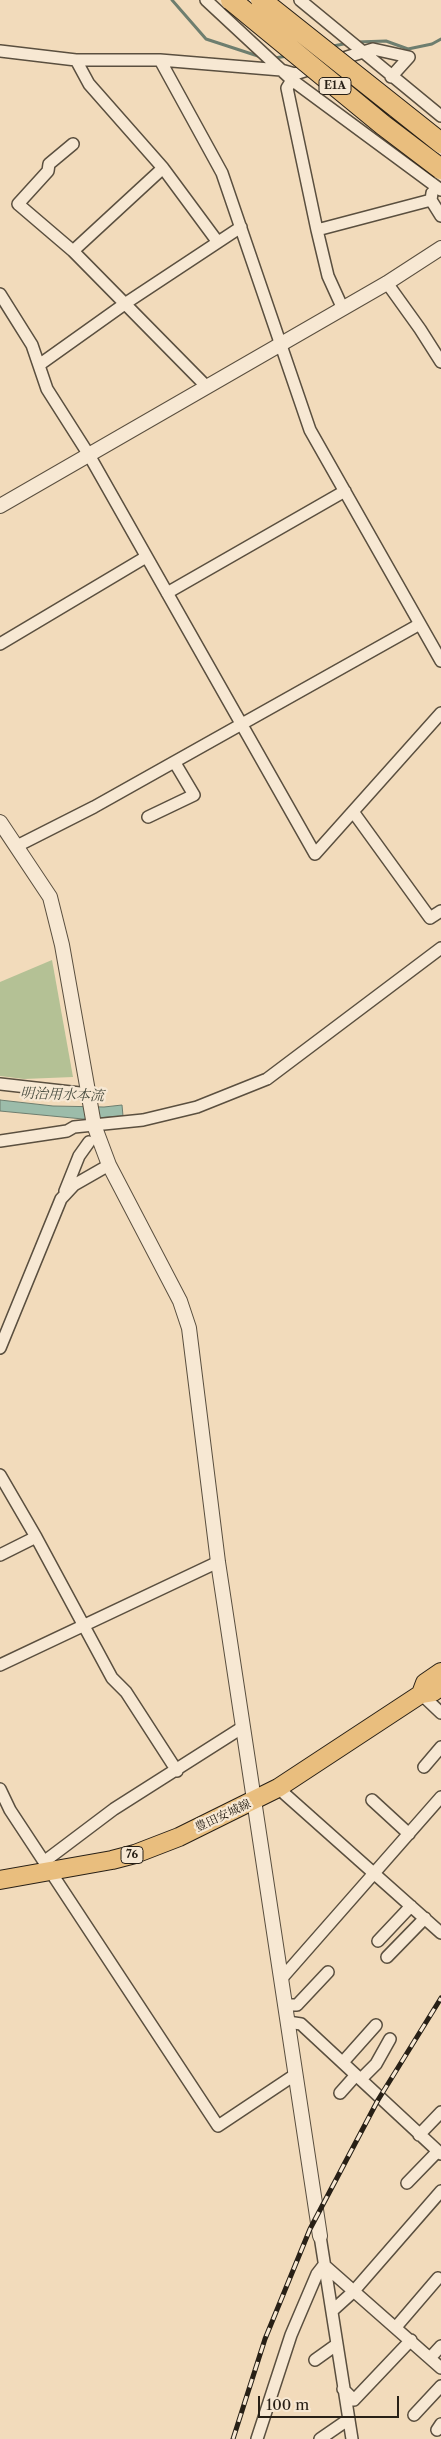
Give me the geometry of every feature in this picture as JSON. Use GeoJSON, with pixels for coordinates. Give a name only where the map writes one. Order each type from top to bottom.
{"type":"FeatureCollection","features":[{"type":"Feature","properties":{"kind":"highway","name":"E1A"},"geometry":{"type":"LineString","coordinates":[[231,0],[383,125],[439,178]]}},
{"type":"Feature","properties":{"kind":"highway","name":"E1A"},"geometry":{"type":"LineString","coordinates":[[260,0],[441,143]]}},
{"type":"Feature","properties":{"kind":"main road","name":"豊田安城線"},"geometry":{"type":"LineString","coordinates":[[420,1694],[425,1683],[441,1672]]}},
{"type":"Feature","properties":{"kind":"main road","name":"豊田安城線"},"geometry":{"type":"LineString","coordinates":[[0,1880],[48,1867],[135,1854],[179,1837],[278,1788],[420,1694],[433,1692],[441,1686]]}},
{"type":"Feature","properties":{"kind":"street"},"geometry":{"type":"LineString","coordinates":[[206,0],[292,80],[439,178],[431,200]]}},
{"type":"Feature","properties":{"kind":"street"},"geometry":{"type":"LineString","coordinates":[[300,0],[391,77],[441,116]]}},
{"type":"Feature","properties":{"kind":"street"},"geometry":{"type":"LineString","coordinates":[[0,51],[76,60],[160,60],[280,70],[295,74],[374,49],[408,57],[391,77]]}},
{"type":"Feature","properties":{"kind":"street"},"geometry":{"type":"LineString","coordinates":[[76,60],[89,84],[164,168],[217,241]]}},
{"type":"Feature","properties":{"kind":"street"},"geometry":{"type":"LineString","coordinates":[[160,60],[222,173],[282,343],[310,430],[441,661]]}},
{"type":"Feature","properties":{"kind":"street"},"geometry":{"type":"LineString","coordinates":[[292,80],[287,88],[317,230],[328,276],[343,309]]}},
{"type":"Feature","properties":{"kind":"street"},"geometry":{"type":"LineString","coordinates":[[73,144],[49,164],[48,170],[18,204],[73,250],[207,387]]}},
{"type":"Feature","properties":{"kind":"street"},"geometry":{"type":"LineString","coordinates":[[73,250],[164,168]]}},
{"type":"Feature","properties":{"kind":"street"},"geometry":{"type":"LineString","coordinates":[[317,230],[431,200]]}},
{"type":"Feature","properties":{"kind":"street"},"geometry":{"type":"LineString","coordinates":[[431,200],[441,216]]}},
{"type":"Feature","properties":{"kind":"street"},"geometry":{"type":"LineString","coordinates":[[39,366],[126,303],[217,241],[241,227]]}},
{"type":"Feature","properties":{"kind":"street"},"geometry":{"type":"LineString","coordinates":[[0,506],[343,309],[441,248]]}},
{"type":"Feature","properties":{"kind":"street"},"geometry":{"type":"LineString","coordinates":[[387,283],[441,362]]}},
{"type":"Feature","properties":{"kind":"street"},"geometry":{"type":"LineString","coordinates":[[0,294],[32,345],[47,389],[89,455],[315,854],[354,813],[441,713]]}},
{"type":"Feature","properties":{"kind":"street"},"geometry":{"type":"LineString","coordinates":[[167,593],[345,491]]}},
{"type":"Feature","properties":{"kind":"street"},"geometry":{"type":"LineString","coordinates":[[0,644],[146,556]]}},
{"type":"Feature","properties":{"kind":"street"},"geometry":{"type":"LineString","coordinates":[[17,846],[94,807],[420,624]]}},
{"type":"Feature","properties":{"kind":"street"},"geometry":{"type":"LineString","coordinates":[[148,817],[194,795],[175,762]]}},
{"type":"Feature","properties":{"kind":"street"},"geometry":{"type":"LineString","coordinates":[[354,813],[430,918],[441,911]]}},
{"type":"Feature","properties":{"kind":"street"},"geometry":{"type":"LineString","coordinates":[[0,822],[50,897],[62,945],[92,1111],[109,1165],[180,1300],[191,1339],[218,1562],[332,2311],[342,2389],[352,2439]]}},
{"type":"Feature","properties":{"kind":"street"},"geometry":{"type":"LineString","coordinates":[[0,1084],[92,1111],[143,1120],[197,1107],[267,1078],[328,1035],[441,948]]}},
{"type":"Feature","properties":{"kind":"street"},"geometry":{"type":"LineString","coordinates":[[0,1141],[66,1131],[92,1111]]}},
{"type":"Feature","properties":{"kind":"street"},"geometry":{"type":"LineString","coordinates":[[0,1348],[79,1156],[89,1142]]}},
{"type":"Feature","properties":{"kind":"street"},"geometry":{"type":"LineString","coordinates":[[61,1200],[74,1185],[109,1165]]}},
{"type":"Feature","properties":{"kind":"street"},"geometry":{"type":"LineString","coordinates":[[0,1475],[36,1537],[112,1678],[126,1692],[178,1771]]}},
{"type":"Feature","properties":{"kind":"street"},"geometry":{"type":"LineString","coordinates":[[0,1555],[36,1537]]}},
{"type":"Feature","properties":{"kind":"street"},"geometry":{"type":"LineString","coordinates":[[0,1665],[218,1562]]}},
{"type":"Feature","properties":{"kind":"street"},"geometry":{"type":"LineString","coordinates":[[420,1694],[441,1713]]}},
{"type":"Feature","properties":{"kind":"street"},"geometry":{"type":"LineString","coordinates":[[48,1867],[114,1810],[178,1771],[243,1727]]}},
{"type":"Feature","properties":{"kind":"street"},"geometry":{"type":"LineString","coordinates":[[424,1767],[441,1747]]}},
{"type":"Feature","properties":{"kind":"street"},"geometry":{"type":"LineString","coordinates":[[278,1788],[441,1932]]}},
{"type":"Feature","properties":{"kind":"street"},"geometry":{"type":"LineString","coordinates":[[0,1789],[10,1810],[218,2126],[296,2074]]}},
{"type":"Feature","properties":{"kind":"street"},"geometry":{"type":"LineString","coordinates":[[282,1978],[441,1797]]}},
{"type":"Feature","properties":{"kind":"street"},"geometry":{"type":"LineString","coordinates":[[372,1800],[409,1834]]}},
{"type":"Feature","properties":{"kind":"street"},"geometry":{"type":"LineString","coordinates":[[378,1941],[411,1906]]}},
{"type":"Feature","properties":{"kind":"street"},"geometry":{"type":"LineString","coordinates":[[388,1957],[425,1918]]}},
{"type":"Feature","properties":{"kind":"street"},"geometry":{"type":"LineString","coordinates":[[286,2005],[298,2005],[328,1972]]}},
{"type":"Feature","properties":{"kind":"street"},"geometry":{"type":"LineString","coordinates":[[288,2022],[301,2024],[439,2153],[406,2183]]}},
{"type":"Feature","properties":{"kind":"street"},"geometry":{"type":"LineString","coordinates":[[342,2062],[376,2025]]}},
{"type":"Feature","properties":{"kind":"street"},"geometry":{"type":"LineString","coordinates":[[340,2093],[376,2064],[390,2039]]}},
{"type":"Feature","properties":{"kind":"street"},"geometry":{"type":"LineString","coordinates":[[420,2135],[441,2112]]}},
{"type":"Feature","properties":{"kind":"street"},"geometry":{"type":"LineString","coordinates":[[332,2311],[353,2292],[430,2199],[441,2191]]}},
{"type":"Feature","properties":{"kind":"street"},"geometry":{"type":"LineString","coordinates":[[324,2265],[441,2368]]}},
{"type":"Feature","properties":{"kind":"street"},"geometry":{"type":"LineString","coordinates":[[257,2439],[291,2336],[317,2274],[324,2265]]}},
{"type":"Feature","properties":{"kind":"street"},"geometry":{"type":"LineString","coordinates":[[396,2327],[438,2278]]}},
{"type":"Feature","properties":{"kind":"street"},"geometry":{"type":"LineString","coordinates":[[342,2389],[354,2400],[411,2340]]}},
{"type":"Feature","properties":{"kind":"street"},"geometry":{"type":"LineString","coordinates":[[315,2360],[336,2346]]}},
{"type":"Feature","properties":{"kind":"street"},"geometry":{"type":"LineString","coordinates":[[430,2358],[441,2346]]}},
{"type":"Feature","properties":{"kind":"street"},"geometry":{"type":"LineString","coordinates":[[414,2415],[441,2386]]}},
{"type":"Feature","properties":{"kind":"street"},"geometry":{"type":"LineString","coordinates":[[320,2439],[349,2419]]}},
{"type":"Feature","properties":{"kind":"shaded area"},"geometry":{"type":"Polygon","coordinates":[[[52,960],[73,1077],[24,1079],[0,1076],[0,982],[52,960]]]}},
{"type":"Feature","properties":{"kind":"shaded area"},"geometry":{"type":"Polygon","coordinates":[[[0,1100],[53,1106],[104,1107],[122,1105],[123,1116],[83,1119],[0,1111],[0,1100]]]}},
{"type":"Feature","properties":{"kind":"waterway"},"geometry":{"type":"LineString","coordinates":[[172,0],[206,39],[261,57]]}},
{"type":"Feature","properties":{"kind":"waterway"},"geometry":{"type":"LineString","coordinates":[[357,42],[386,41],[408,49],[432,44],[441,39]]}},
{"type":"Feature","properties":{"kind":"waterway"},"geometry":{"type":"LineString","coordinates":[[333,46],[349,43]]}},
{"type":"Feature","properties":{"kind":"waterway"},"geometry":{"type":"LineString","coordinates":[[274,58],[288,56]]}},
{"type":"Feature","properties":{"kind":"railway"},"geometry":{"type":"LineString","coordinates":[[233,2439],[265,2339],[310,2229],[378,2100],[441,1998]]}},
{"type":"Feature","properties":{"kind":"water label","name":"明治用水本流"},"geometry":{"type":"Point","coordinates":[62,1095]}}]}
